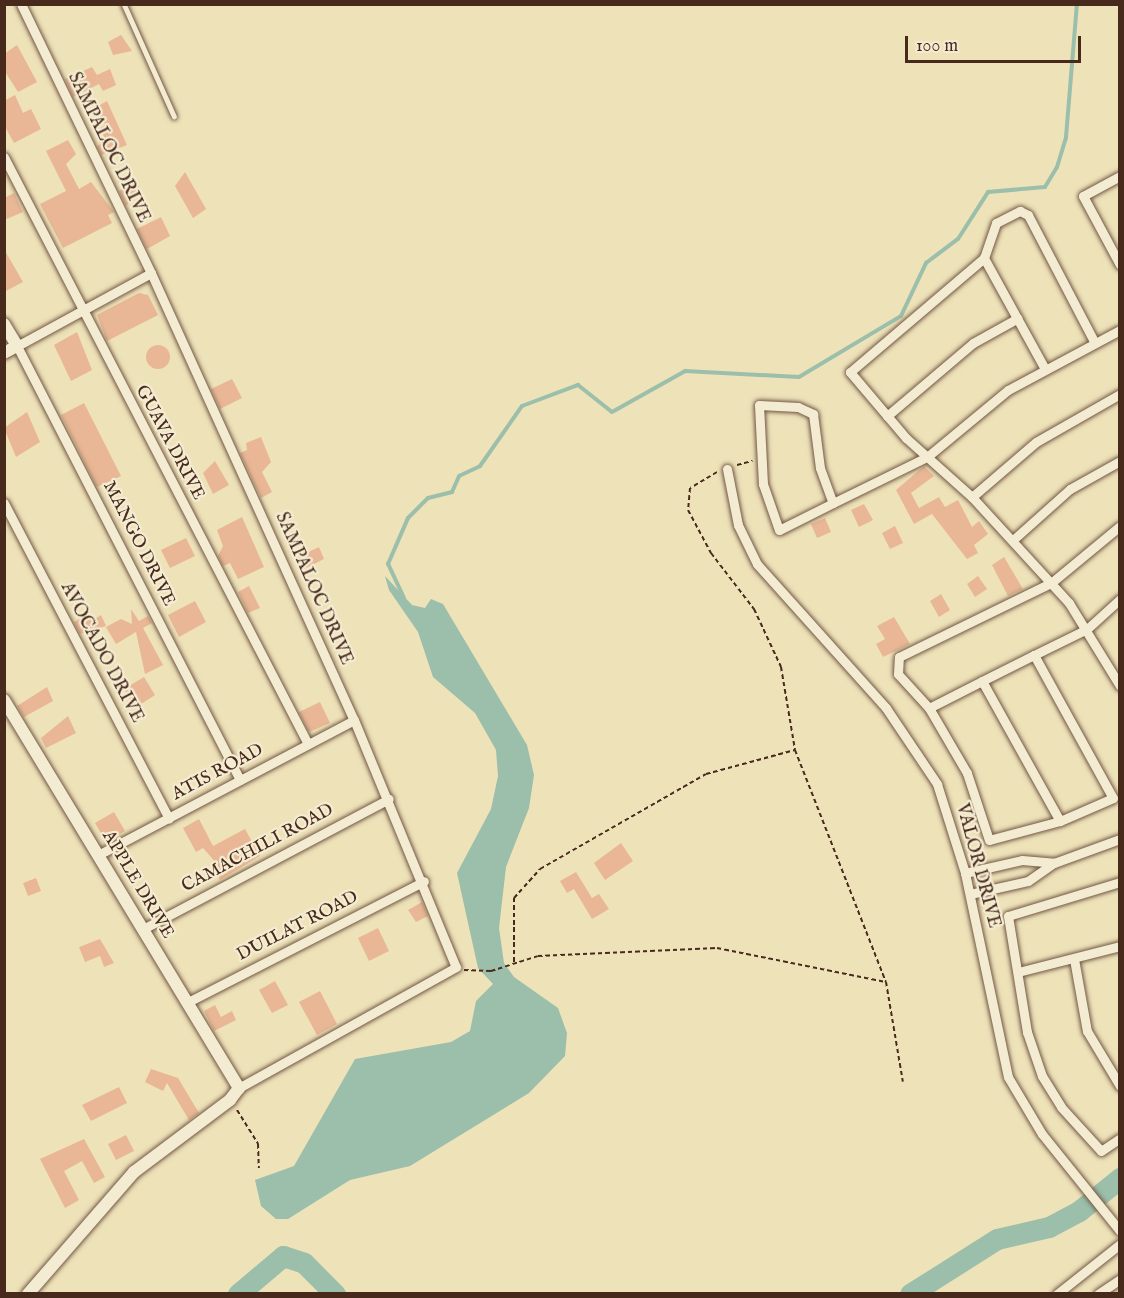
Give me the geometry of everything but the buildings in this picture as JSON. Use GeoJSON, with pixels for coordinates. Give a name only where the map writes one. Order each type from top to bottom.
{"type":"FeatureCollection","features":[{"type":"Feature","properties":{"kind":"street","name":"SAMPALOC DRIVE"},"geometry":{"type":"LineString","coordinates":[[21,4],[151,273],[354,720],[424,880],[456,968]]}},
{"type":"Feature","properties":{"kind":"street","name":"GUAVA DRIVE"},"geometry":{"type":"LineString","coordinates":[[4,157],[81,311],[308,744]]}},
{"type":"Feature","properties":{"kind":"street"},"geometry":{"type":"LineString","coordinates":[[1119,176],[1083,196],[1119,265]]}},
{"type":"Feature","properties":{"kind":"street"},"geometry":{"type":"LineString","coordinates":[[1095,343],[1028,215],[1020,211],[996,223],[984,258],[850,372],[887,416],[1014,539],[1052,583],[1087,629],[1119,686]]}},
{"type":"Feature","properties":{"kind":"street"},"geometry":{"type":"LineString","coordinates":[[984,258],[1045,369]]}},
{"type":"Feature","properties":{"kind":"street"},"geometry":{"type":"LineString","coordinates":[[4,353],[151,273]]}},
{"type":"Feature","properties":{"kind":"street"},"geometry":{"type":"LineString","coordinates":[[887,416],[973,343],[1018,318]]}},
{"type":"Feature","properties":{"kind":"street","name":"MANGO DRIVE"},"geometry":{"type":"LineString","coordinates":[[4,324],[240,780]]}},
{"type":"Feature","properties":{"kind":"street"},"geometry":{"type":"LineString","coordinates":[[833,503],[820,468],[817,420],[807,410],[759,405],[759,459],[779,530],[927,457],[1008,390],[1119,330]]}},
{"type":"Feature","properties":{"kind":"street"},"geometry":{"type":"LineString","coordinates":[[972,497],[1036,442],[1119,394]]}},
{"type":"Feature","properties":{"kind":"street"},"geometry":{"type":"LineString","coordinates":[[1014,539],[1071,489],[1119,461]]}},
{"type":"Feature","properties":{"kind":"street","name":"VALOR DRIVE"},"geometry":{"type":"LineString","coordinates":[[727,469],[738,525],[757,564],[910,738],[940,793],[965,873],[1008,1077],[1031,1119],[1119,1231]]}},
{"type":"Feature","properties":{"kind":"street","name":"AVOCADO DRIVE"},"geometry":{"type":"LineString","coordinates":[[4,503],[169,818]]}},
{"type":"Feature","properties":{"kind":"street"},"geometry":{"type":"LineString","coordinates":[[1034,655],[1113,798],[1060,821],[989,840],[967,773],[929,708],[898,674],[899,657],[1052,583],[1119,526]]}},
{"type":"Feature","properties":{"kind":"street"},"geometry":{"type":"LineString","coordinates":[[929,708],[1087,629],[1119,599]]}},
{"type":"Feature","properties":{"kind":"street"},"geometry":{"type":"LineString","coordinates":[[982,681],[1060,821]]}},
{"type":"Feature","properties":{"kind":"street","name":"APPLE DRIVE"},"geometry":{"type":"LineString","coordinates":[[4,700],[238,1088]]}},
{"type":"Feature","properties":{"kind":"street","name":"ATIS ROAD"},"geometry":{"type":"LineString","coordinates":[[98,855],[354,720]]}},
{"type":"Feature","properties":{"kind":"street","name":"CAMACHILI ROAD"},"geometry":{"type":"LineString","coordinates":[[143,929],[389,799]]}},
{"type":"Feature","properties":{"kind":"street"},"geometry":{"type":"LineString","coordinates":[[970,894],[1028,881],[1054,863],[1119,839]]}},
{"type":"Feature","properties":{"kind":"street"},"geometry":{"type":"LineString","coordinates":[[965,873],[1022,860],[1054,863]]}},
{"type":"Feature","properties":{"kind":"street","name":"DUILAT ROAD"},"geometry":{"type":"LineString","coordinates":[[188,1002],[424,880]]}},
{"type":"Feature","properties":{"kind":"street"},"geometry":{"type":"LineString","coordinates":[[1119,882],[1008,916],[1032,1051],[1051,1092],[1101,1151],[1119,1138]]}},
{"type":"Feature","properties":{"kind":"street"},"geometry":{"type":"LineString","coordinates":[[1018,972],[1119,946]]}},
{"type":"Feature","properties":{"kind":"street"},"geometry":{"type":"LineString","coordinates":[[1074,958],[1087,1030],[1119,1086]]}},
{"type":"Feature","properties":{"kind":"street"},"geometry":{"type":"LineString","coordinates":[[28,1293],[134,1172],[230,1100],[238,1088],[456,968]]}},
{"type":"Feature","properties":{"kind":"street"},"geometry":{"type":"LineString","coordinates":[[1057,1293],[1119,1244]]}},
{"type":"Feature","properties":{"kind":"street"},"geometry":{"type":"LineString","coordinates":[[1098,1293],[1119,1278]]}},
{"type":"Feature","properties":{"kind":"lane"},"geometry":{"type":"LineString","coordinates":[[124,4],[174,116]]}},
{"type":"Feature","properties":{"kind":"path"},"geometry":{"type":"LineString","coordinates":[[759,459],[697,481],[688,496],[688,510],[770,640],[781,667],[795,750],[886,982],[903,1082]]}},
{"type":"Feature","properties":{"kind":"path"},"geometry":{"type":"LineString","coordinates":[[514,962],[514,898],[540,869],[706,774],[795,750]]}},
{"type":"Feature","properties":{"kind":"path"},"geometry":{"type":"LineString","coordinates":[[456,968],[472,973],[538,956],[717,948],[886,982]]}},
{"type":"Feature","properties":{"kind":"path"},"geometry":{"type":"LineString","coordinates":[[230,1100],[258,1144],[259,1168]]}},
{"type":"Feature","properties":{"kind":"shaded area"},"geometry":{"type":"Polygon","coordinates":[[[385,576],[412,605],[425,608],[431,599],[443,604],[527,745],[534,775],[529,808],[506,867],[499,928],[504,963],[514,977],[558,1008],[567,1033],[565,1056],[529,1093],[410,1166],[350,1180],[288,1219],[276,1219],[261,1206],[255,1180],[294,1166],[355,1059],[451,1042],[470,1031],[476,1001],[493,984],[478,968],[457,873],[491,809],[498,776],[496,750],[475,713],[433,677],[418,632],[389,590],[385,576]]]}},
{"type":"Feature","properties":{"kind":"waterway"},"geometry":{"type":"LineString","coordinates":[[404,598],[388,564],[408,518],[428,498],[452,492],[459,476],[480,466],[522,406],[578,385],[612,412],[685,371],[799,377],[901,316],[926,263],[958,239],[988,192],[1045,187],[1057,167],[1066,137],[1077,4]]}},
{"type":"Feature","properties":{"kind":"waterway"},"geometry":{"type":"LineString","coordinates":[[910,1294],[997,1239],[1049,1227],[1079,1211],[1120,1178]]}},
{"type":"Feature","properties":{"kind":"waterway"},"geometry":{"type":"LineString","coordinates":[[238,1294],[283,1256],[304,1263],[335,1294]]}}]}
